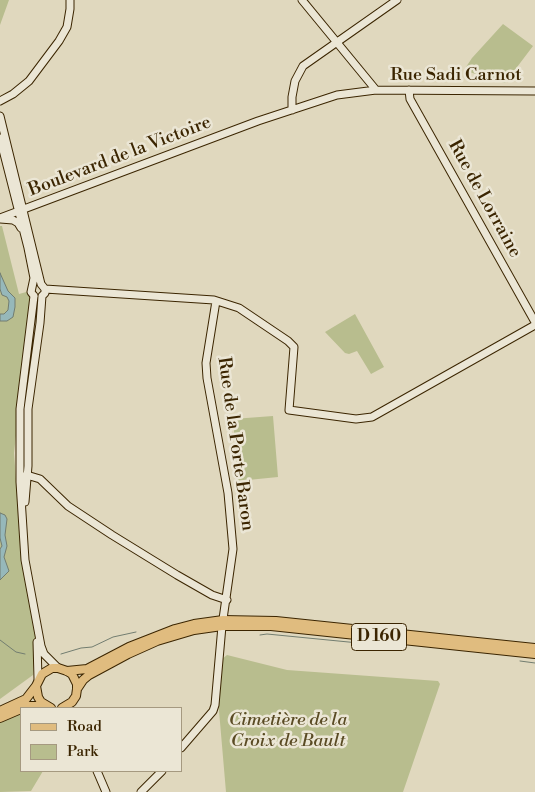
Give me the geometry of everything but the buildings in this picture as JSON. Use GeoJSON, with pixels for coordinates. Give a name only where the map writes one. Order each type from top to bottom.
{"type":"FeatureCollection","features":[{"type":"Feature","properties":{"kind":"main road"},"geometry":{"type":"LineString","coordinates":[[0,101],[20,89],[33,76],[64,33],[69,19],[70,0]]}},
{"type":"Feature","properties":{"kind":"main road"},"geometry":{"type":"LineString","coordinates":[[302,0],[376,90]]}},
{"type":"Feature","properties":{"kind":"main road"},"geometry":{"type":"LineString","coordinates":[[292,110],[295,81],[303,66],[397,0]]}},
{"type":"Feature","properties":{"kind":"main road","name":"Rue Sadi Carnot"},"geometry":{"type":"LineString","coordinates":[[292,110],[337,95],[376,90],[535,91]]}},
{"type":"Feature","properties":{"kind":"main road","name":"Rue de Lorraine"},"geometry":{"type":"LineString","coordinates":[[409,90],[410,99],[535,323]]}},
{"type":"Feature","properties":{"kind":"main road","name":"Boulevard de la Victoire"},"geometry":{"type":"LineString","coordinates":[[0,219],[250,124],[292,110]]}},
{"type":"Feature","properties":{"kind":"main road"},"geometry":{"type":"LineString","coordinates":[[0,116],[21,210],[23,233],[32,270],[33,285],[31,292],[34,296],[20,409],[26,481]]}},
{"type":"Feature","properties":{"kind":"main road"},"geometry":{"type":"LineString","coordinates":[[0,138],[45,293],[42,296],[28,409],[23,517],[25,560],[37,629],[44,654],[58,668]]}},
{"type":"Feature","properties":{"kind":"main road"},"geometry":{"type":"LineString","coordinates":[[0,219],[16,222],[23,233]]}},
{"type":"Feature","properties":{"kind":"main road"},"geometry":{"type":"LineString","coordinates":[[33,285],[37,283],[43,286],[216,301],[239,308],[294,347],[289,410],[292,412],[356,419],[372,417],[535,323]]}},
{"type":"Feature","properties":{"kind":"main road"},"geometry":{"type":"LineString","coordinates":[[34,296],[38,298],[42,296]]}},
{"type":"Feature","properties":{"kind":"main road","name":"Rue de la Porte Baron"},"geometry":{"type":"LineString","coordinates":[[182,747],[213,711],[215,705],[233,545],[231,520],[206,363],[216,301]]}},
{"type":"Feature","properties":{"kind":"main road"},"geometry":{"type":"LineString","coordinates":[[26,481],[40,479],[68,506],[160,565],[212,595],[227,600]]}},
{"type":"Feature","properties":{"kind":"main road"},"geometry":{"type":"LineString","coordinates":[[212,595],[222,592],[229,580]]}},
{"type":"Feature","properties":{"kind":"main road","name":"D 160"},"geometry":{"type":"LineString","coordinates":[[67,670],[87,669],[129,647],[175,629],[194,624],[276,620],[535,648]]}},
{"type":"Feature","properties":{"kind":"main road","name":"D 160"},"geometry":{"type":"LineString","coordinates":[[77,693],[83,680],[89,675],[128,654],[157,641],[223,623],[271,626],[535,654]]}},
{"type":"Feature","properties":{"kind":"main road"},"geometry":{"type":"LineString","coordinates":[[37,629],[38,697],[48,707]]}},
{"type":"Feature","properties":{"kind":"main road"},"geometry":{"type":"LineString","coordinates":[[0,711],[26,699],[46,670],[58,668],[67,670],[75,678],[77,693],[75,707]]}},
{"type":"Feature","properties":{"kind":"main road"},"geometry":{"type":"LineString","coordinates":[[64,707],[72,702],[77,693]]}},
{"type":"Feature","properties":{"kind":"main road"},"geometry":{"type":"LineString","coordinates":[[26,707],[34,705],[48,707]]}},
{"type":"Feature","properties":{"kind":"main road"},"geometry":{"type":"LineString","coordinates":[[0,718],[20,709]]}},
{"type":"Feature","properties":{"kind":"main road"},"geometry":{"type":"LineString","coordinates":[[97,772],[106,792]]}},
{"type":"Feature","properties":{"kind":"main road"},"geometry":{"type":"LineString","coordinates":[[141,792],[161,772]]}},
{"type":"Feature","properties":{"kind":"green space"},"geometry":{"type":"Polygon","coordinates":[[[0,0],[9,0],[0,25],[0,0]]]}},
{"type":"Feature","properties":{"kind":"green space"},"geometry":{"type":"Polygon","coordinates":[[[503,24],[533,46],[505,83],[466,71],[466,67],[472,58],[503,24]]]}},
{"type":"Feature","properties":{"kind":"green space"},"geometry":{"type":"Polygon","coordinates":[[[0,226],[2,226],[19,294],[30,291],[32,296],[14,453],[22,555],[35,636],[33,675],[0,699],[0,226]]]}},
{"type":"Feature","properties":{"kind":"green space"},"geometry":{"type":"Polygon","coordinates":[[[355,314],[384,367],[371,374],[357,351],[349,354],[345,353],[325,332],[355,314]]]}},
{"type":"Feature","properties":{"kind":"green space"},"geometry":{"type":"Polygon","coordinates":[[[273,416],[278,477],[238,481],[233,419],[273,416]]]}},
{"type":"Feature","properties":{"kind":"green space","name":"Cimetière de la Croix de Bault"},"geometry":{"type":"Polygon","coordinates":[[[227,655],[287,670],[438,681],[440,684],[403,792],[226,792],[218,699],[221,660],[227,655]]]}},
{"type":"Feature","properties":{"kind":"green space"},"geometry":{"type":"Polygon","coordinates":[[[20,713],[20,772],[42,772],[31,791],[0,792],[0,722],[20,713]]]}},
{"type":"Feature","properties":{"kind":"water"},"geometry":{"type":"Polygon","coordinates":[[[0,273],[8,291],[15,298],[13,317],[7,321],[0,321],[0,314],[4,314],[8,310],[9,301],[7,297],[2,295],[0,289],[0,273]]]}},
{"type":"Feature","properties":{"kind":"water"},"geometry":{"type":"Polygon","coordinates":[[[0,513],[5,515],[7,519],[5,535],[7,546],[4,557],[9,571],[0,580],[0,549],[2,546],[0,538],[0,513]]]}},
{"type":"Feature","properties":{"kind":"waterway"},"geometry":{"type":"LineString","coordinates":[[61,654],[92,647],[113,637],[136,632]]}},
{"type":"Feature","properties":{"kind":"waterway"},"geometry":{"type":"LineString","coordinates":[[260,635],[267,634],[379,645]]}},
{"type":"Feature","properties":{"kind":"waterway"},"geometry":{"type":"LineString","coordinates":[[0,640],[16,652],[25,654]]}},
{"type":"Feature","properties":{"kind":"waterway"},"geometry":{"type":"LineString","coordinates":[[520,661],[535,663]]}}]}
